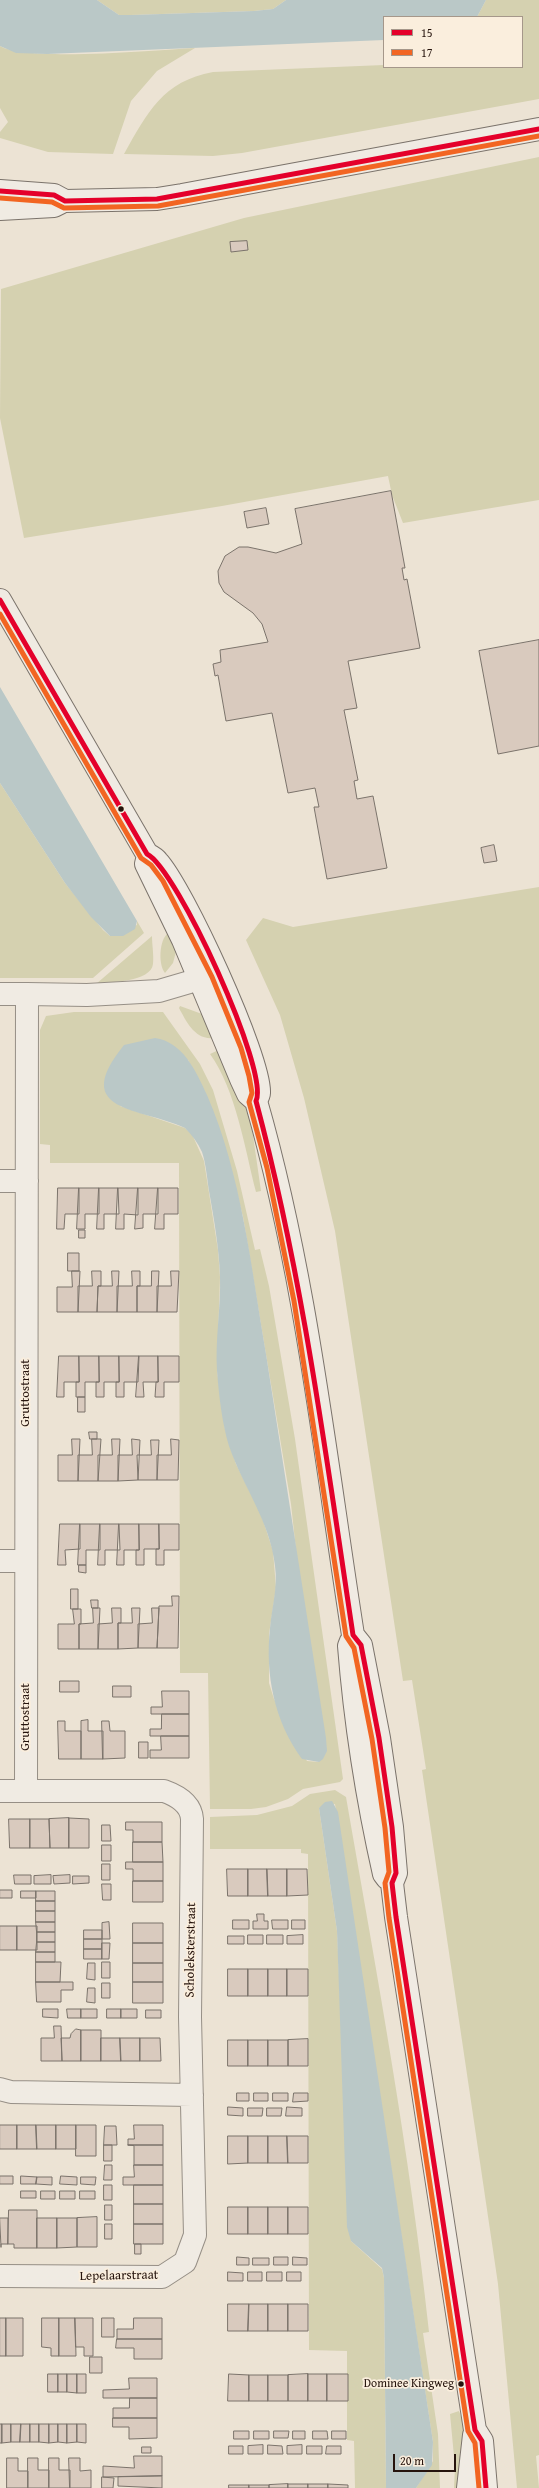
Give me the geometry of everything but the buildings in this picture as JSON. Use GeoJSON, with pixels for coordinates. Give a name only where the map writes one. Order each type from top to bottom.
{"type":"FeatureCollection","features":[{"type":"Feature","properties":{"kind":"main road"},"geometry":{"type":"LineString","coordinates":[[0,210],[54,206],[64,201],[157,199],[539,129]]}},
{"type":"Feature","properties":{"kind":"main road"},"geometry":{"type":"LineString","coordinates":[[0,191],[54,195],[64,201]]}},
{"type":"Feature","properties":{"kind":"main road"},"geometry":{"type":"LineString","coordinates":[[0,600],[147,854],[157,861],[176,888],[209,977],[252,1060],[259,1092],[256,1102],[275,1169],[294,1261],[353,1635],[360,1644],[379,1738],[392,1827],[396,1873],[392,1883],[475,2430],[482,2441],[486,2488]]}},
{"type":"Feature","properties":{"kind":"main road"},"geometry":{"type":"LineString","coordinates":[[0,994],[87,995],[159,992],[209,977]]}},
{"type":"Feature","properties":{"kind":"main road","name":"Gruttostraat"},"geometry":{"type":"LineString","coordinates":[[26,1791],[27,994]]}},
{"type":"Feature","properties":{"kind":"main road"},"geometry":{"type":"LineString","coordinates":[[0,1181],[27,1181]]}},
{"type":"Feature","properties":{"kind":"main road"},"geometry":{"type":"LineString","coordinates":[[0,1561],[26,1561]]}},
{"type":"Feature","properties":{"kind":"main road","name":"Scholeksterstraat"},"geometry":{"type":"LineString","coordinates":[[0,1791],[164,1792],[179,1798],[190,1810],[192,1819],[190,2017],[192,2095]]}},
{"type":"Feature","properties":{"kind":"main road"},"geometry":{"type":"LineString","coordinates":[[0,2089],[11,2092],[192,2095]]}},
{"type":"Feature","properties":{"kind":"main road","name":"Lepelaarstraat"},"geometry":{"type":"LineString","coordinates":[[0,2276],[162,2276],[185,2262],[195,2235],[192,2095]]}},
{"type":"Feature","properties":{"kind":"main road"},"geometry":{"type":"LineString","coordinates":[[468,2488],[471,2441],[475,2430]]}},
{"type":"Feature","properties":{"kind":"shaded area"},"geometry":{"type":"Polygon","coordinates":[[[0,0],[97,0],[119,15],[131,15],[254,11],[273,9],[286,0],[486,0],[478,16],[383,16],[383,40],[47,54],[16,53],[0,46],[0,0]]]}},
{"type":"Feature","properties":{"kind":"shaded area"},"geometry":{"type":"Polygon","coordinates":[[[97,0],[286,0],[273,9],[254,11],[119,15],[97,0]]]}},
{"type":"Feature","properties":{"kind":"shaded area"},"geometry":{"type":"Polygon","coordinates":[[[486,0],[539,0],[539,99],[242,153],[213,156],[124,154],[149,112],[158,101],[181,83],[196,76],[213,72],[383,65],[383,68],[523,68],[523,16],[478,16],[486,0]]]}},
{"type":"Feature","properties":{"kind":"shaded area"},"geometry":{"type":"Polygon","coordinates":[[[0,46],[14,51],[63,54],[93,54],[195,48],[157,71],[131,101],[113,154],[48,152],[0,138],[0,132],[8,122],[0,108],[0,46]]]}},
{"type":"Feature","properties":{"kind":"shaded area"},"geometry":{"type":"Polygon","coordinates":[[[539,157],[539,500],[403,523],[392,495],[388,476],[222,506],[24,538],[0,418],[1,289],[244,218],[539,157]]]}},
{"type":"Feature","properties":{"kind":"shaded area"},"geometry":{"type":"Polygon","coordinates":[[[0,687],[137,921],[135,929],[123,936],[110,936],[91,917],[65,883],[0,783],[0,687]]]}},
{"type":"Feature","properties":{"kind":"shaded area"},"geometry":{"type":"Polygon","coordinates":[[[0,783],[65,883],[103,930],[110,936],[137,925],[137,921],[144,933],[93,978],[0,978],[0,783]]]}},
{"type":"Feature","properties":{"kind":"shaded area"},"geometry":{"type":"Polygon","coordinates":[[[539,887],[539,2455],[536,2456],[539,2488],[517,2488],[498,2284],[422,1770],[426,1769],[412,1680],[403,1681],[335,1231],[304,1098],[280,1015],[246,940],[263,918],[293,927],[539,887]]]}},
{"type":"Feature","properties":{"kind":"shaded area"},"geometry":{"type":"Polygon","coordinates":[[[168,933],[177,948],[173,963],[165,973],[161,964],[160,953],[165,936],[168,933]]]}},
{"type":"Feature","properties":{"kind":"shaded area"},"geometry":{"type":"Polygon","coordinates":[[[152,936],[153,964],[151,970],[138,978],[120,982],[96,984],[152,936]]]}},
{"type":"Feature","properties":{"kind":"shaded area"},"geometry":{"type":"Polygon","coordinates":[[[180,1006],[202,1014],[213,1038],[207,1038],[196,1033],[179,1008],[180,1006]]]}},
{"type":"Feature","properties":{"kind":"shaded area"},"geometry":{"type":"Polygon","coordinates":[[[74,1012],[163,1012],[200,1064],[213,1090],[237,1171],[255,1250],[260,1249],[269,1286],[295,1439],[343,1779],[340,1782],[303,1789],[288,1799],[266,1807],[251,1809],[210,1809],[208,1673],[180,1673],[179,1163],[50,1163],[50,1145],[40,1144],[40,1030],[46,1016],[74,1012]],[[188,1060],[120,1106],[185,1128],[192,1134],[204,1161],[218,1250],[220,1277],[217,1371],[225,1429],[236,1464],[261,1514],[273,1551],[276,1588],[269,1634],[269,1683],[274,1699],[307,1761],[319,1762],[291,1504],[243,1217],[233,1176],[221,1137],[198,1079],[188,1060]]]}},
{"type":"Feature","properties":{"kind":"shaded area"},"geometry":{"type":"Polygon","coordinates":[[[155,1038],[173,1045],[181,1051],[193,1067],[207,1095],[219,1126],[237,1190],[250,1256],[266,1354],[326,1738],[327,1751],[323,1759],[319,1762],[302,1759],[284,1729],[274,1696],[269,1663],[269,1645],[275,1589],[275,1566],[268,1534],[229,1446],[223,1419],[217,1371],[217,1335],[220,1288],[219,1265],[214,1223],[202,1152],[195,1139],[185,1128],[117,1104],[107,1096],[104,1084],[109,1067],[124,1045],[155,1038]]]}},
{"type":"Feature","properties":{"kind":"shaded area"},"geometry":{"type":"Polygon","coordinates":[[[223,1048],[250,1115],[261,1191],[256,1192],[239,1120],[227,1085],[210,1054],[223,1048]]]}},
{"type":"Feature","properties":{"kind":"shaded area"},"geometry":{"type":"Polygon","coordinates":[[[335,1790],[346,1797],[403,2131],[429,2332],[423,2333],[438,2434],[440,2488],[416,2488],[433,2461],[433,2442],[335,1804],[319,1808],[337,1931],[351,2241],[382,2269],[384,2278],[386,2488],[355,2488],[354,2441],[347,2440],[347,2351],[309,2350],[308,1854],[301,1853],[301,1849],[210,1849],[210,1817],[257,1815],[292,1806],[310,1794],[335,1790]]]}},
{"type":"Feature","properties":{"kind":"shaded area"},"geometry":{"type":"Polygon","coordinates":[[[332,1801],[338,1812],[433,2442],[432,2465],[416,2488],[386,2488],[384,2278],[382,2268],[351,2241],[347,2227],[337,1931],[319,1808],[325,1802],[332,1801]]]}},
{"type":"Feature","properties":{"kind":"shaded area"},"geometry":{"type":"Polygon","coordinates":[[[459,2411],[465,2428],[463,2488],[454,2488],[455,2467],[450,2414],[459,2411]]]}},
{"type":"Feature","properties":{"kind":"transit line","name":"15"},"geometry":{"type":"LineString","coordinates":[[0,191],[54,195],[65,201],[157,199],[539,129]]}},
{"type":"Feature","properties":{"kind":"transit line","name":"17"},"geometry":{"type":"LineString","coordinates":[[0,198],[52,202],[64,208],[158,206],[539,136]]}},
{"type":"Feature","properties":{"kind":"transit line","name":"15"},"geometry":{"type":"LineString","coordinates":[[0,600],[147,854],[161,868],[179,895],[218,972],[236,1014],[249,1052],[257,1083],[256,1101],[273,1167],[312,1367],[353,1635],[361,1645],[379,1738],[392,1827],[396,1873],[392,1883],[396,1917],[475,2430],[482,2441],[486,2488]]}},
{"type":"Feature","properties":{"kind":"transit line","name":"17"},"geometry":{"type":"LineString","coordinates":[[0,614],[141,858],[151,865],[163,881],[212,977],[241,1048],[249,1076],[252,1093],[249,1102],[267,1168],[294,1301],[346,1636],[354,1648],[372,1739],[385,1828],[389,1872],[385,1883],[389,1918],[468,2431],[475,2443],[479,2488]]}},
{"type":"Feature","properties":{"kind":"place","name":"Dominee Kingweg"},"geometry":{"type":"Point","coordinates":[461,2384]}}]}
